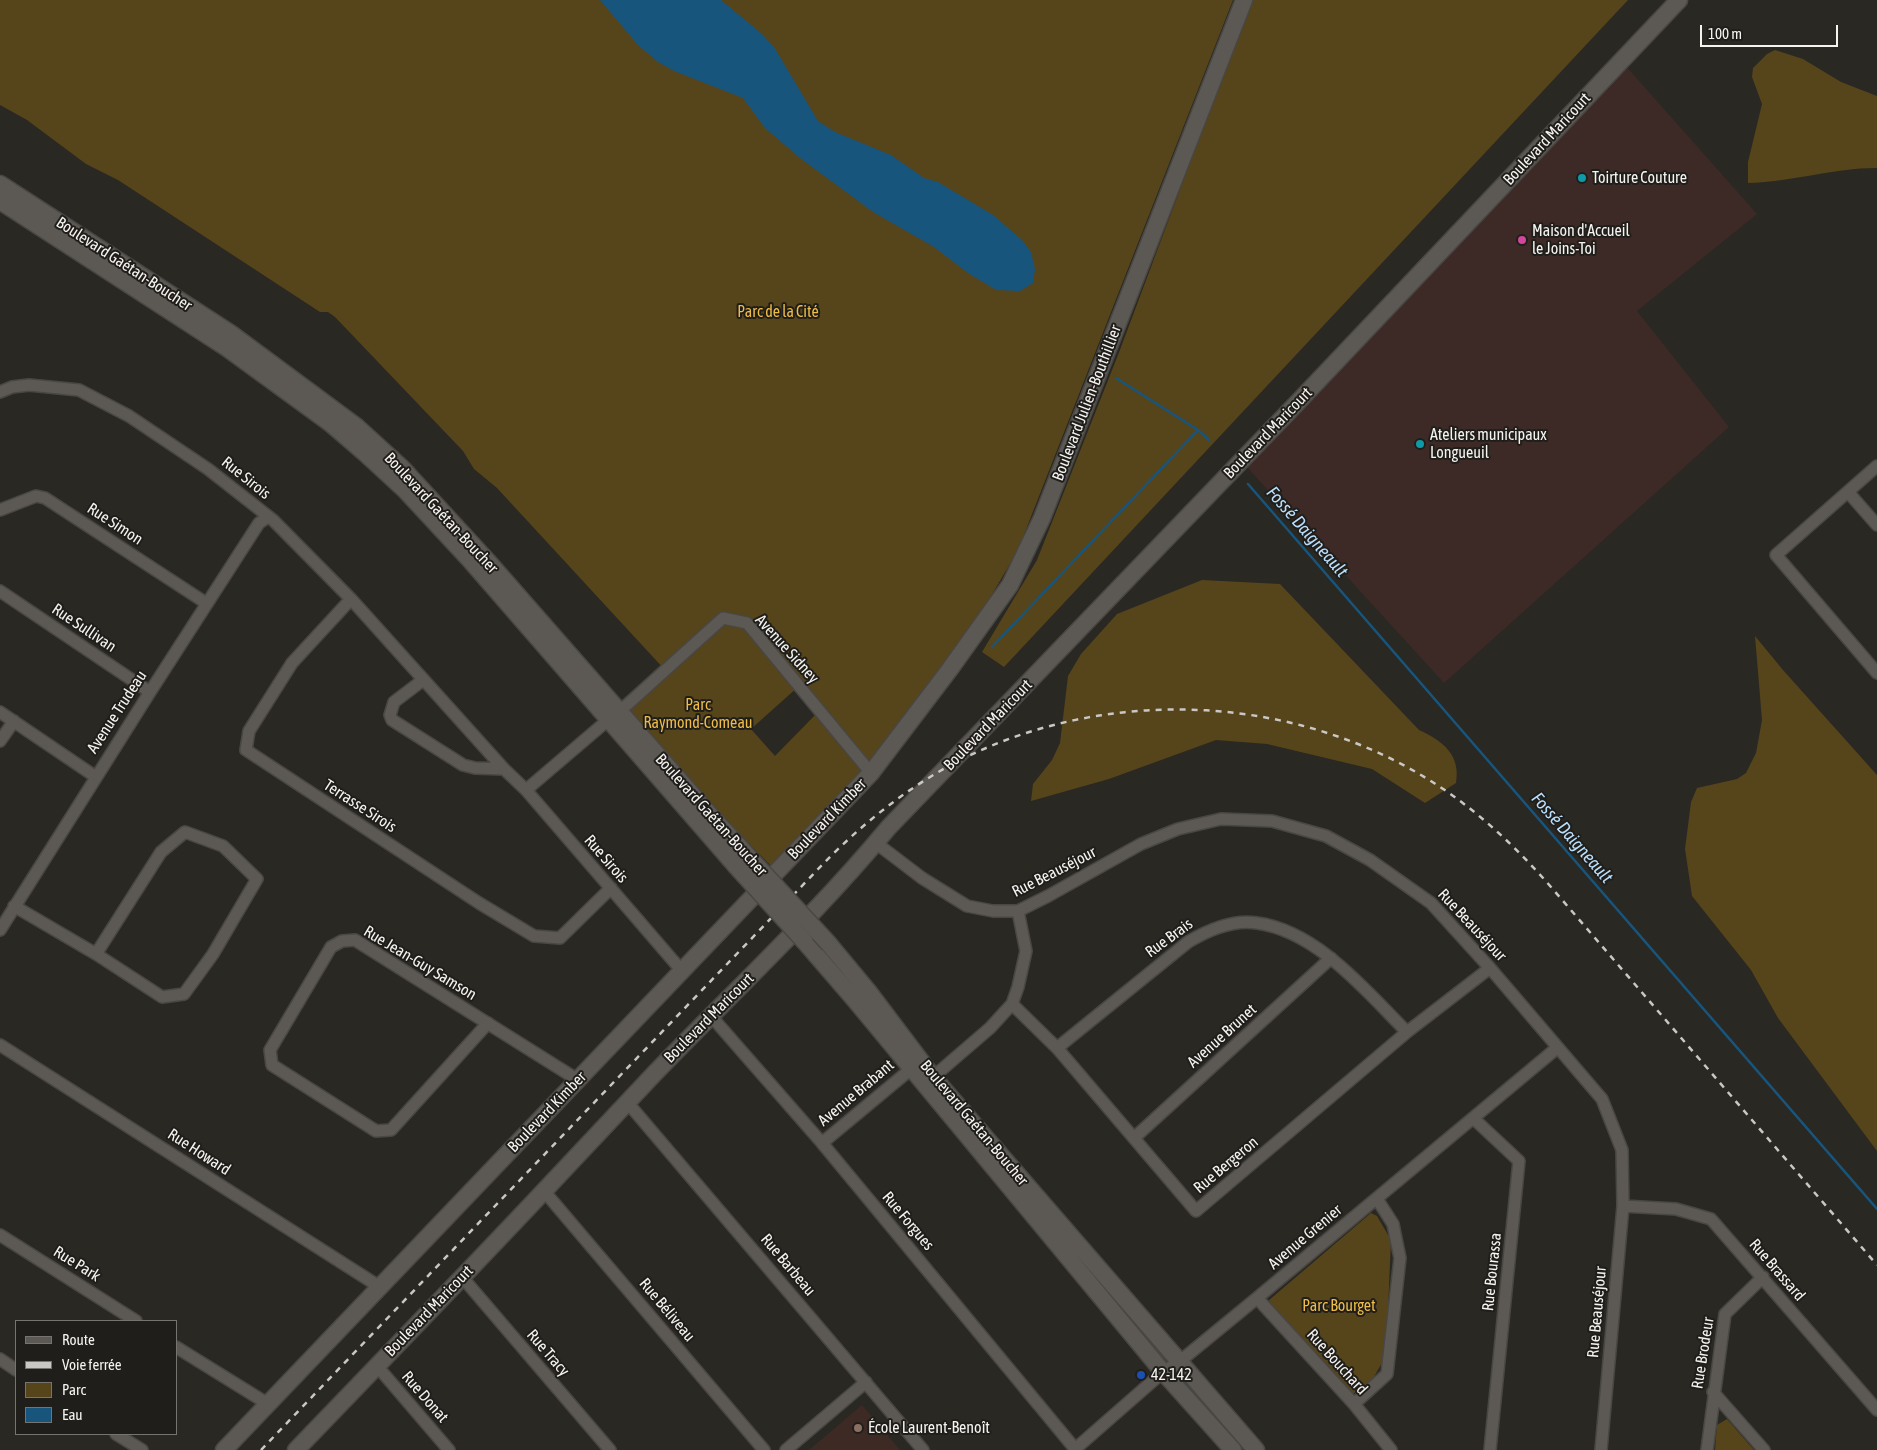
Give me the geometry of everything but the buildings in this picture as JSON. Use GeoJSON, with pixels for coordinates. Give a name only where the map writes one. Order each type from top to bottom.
{"type":"FeatureCollection","features":[{"type":"Feature","properties":{"kind":"street","name":"Boulevard Julien-Bouthillier"},"geometry":{"type":"LineString","coordinates":[[871,774],[1010,585],[1042,518],[1244,0]]}},
{"type":"Feature","properties":{"kind":"street","name":"Boulevard Maricourt"},"geometry":{"type":"LineString","coordinates":[[296,1450],[627,1102],[757,970],[916,799],[1304,396],[1680,0]]}},
{"type":"Feature","properties":{"kind":"street","name":"Boulevard Gaétan-Boucher"},"geometry":{"type":"LineString","coordinates":[[0,184],[230,333],[353,424],[402,468],[499,573],[614,716]]}},
{"type":"Feature","properties":{"kind":"street","name":"Boulevard Gaétan-Boucher"},"geometry":{"type":"LineString","coordinates":[[0,201],[226,348],[341,432],[405,490],[614,716],[724,842],[829,944],[911,1069],[1163,1372],[1233,1450]]}},
{"type":"Feature","properties":{"kind":"street","name":"Rue Sirois"},"geometry":{"type":"LineString","coordinates":[[0,392],[12,387],[29,385],[79,390],[129,416],[161,437],[208,469],[268,517],[351,599],[504,770],[526,790],[682,971]]}},
{"type":"Feature","properties":{"kind":"street"},"geometry":{"type":"LineString","coordinates":[[1877,466],[1776,555],[1877,673]]}},
{"type":"Feature","properties":{"kind":"street"},"geometry":{"type":"LineString","coordinates":[[1848,492],[1877,525]]}},
{"type":"Feature","properties":{"kind":"street","name":"Rue Simon"},"geometry":{"type":"LineString","coordinates":[[0,510],[36,496],[45,498],[206,603]]}},
{"type":"Feature","properties":{"kind":"street","name":"Avenue Trudeau"},"geometry":{"type":"LineString","coordinates":[[0,930],[206,603],[259,523],[268,517]]}},
{"type":"Feature","properties":{"kind":"street","name":"Rue Sullivan"},"geometry":{"type":"LineString","coordinates":[[0,591],[150,692]]}},
{"type":"Feature","properties":{"kind":"street","name":"Terrasse Sirois"},"geometry":{"type":"LineString","coordinates":[[351,599],[292,663],[249,731],[246,750],[479,903],[534,936],[560,938],[611,888]]}},
{"type":"Feature","properties":{"kind":"street","name":"Avenue Sidney"},"geometry":{"type":"LineString","coordinates":[[526,790],[614,716],[723,618],[747,623],[871,774]]}},
{"type":"Feature","properties":{"kind":"street"},"geometry":{"type":"LineString","coordinates":[[423,680],[394,702],[390,715],[392,720],[463,765],[475,768],[504,770]]}},
{"type":"Feature","properties":{"kind":"street"},"geometry":{"type":"LineString","coordinates":[[0,712],[96,776]]}},
{"type":"Feature","properties":{"kind":"street"},"geometry":{"type":"LineString","coordinates":[[0,741],[14,721]]}},
{"type":"Feature","properties":{"kind":"street","name":"Boulevard Kimber"},"geometry":{"type":"LineString","coordinates":[[224,1450],[871,774]]}},
{"type":"Feature","properties":{"kind":"street","name":"Rue Beauséjour"},"geometry":{"type":"LineString","coordinates":[[876,843],[922,878],[967,906],[993,911],[1018,911],[1140,844],[1178,829],[1221,820],[1272,821],[1326,836],[1370,860],[1431,903],[1490,968],[1602,1099],[1622,1150],[1623,1206],[1601,1450]]}},
{"type":"Feature","properties":{"kind":"street"},"geometry":{"type":"LineString","coordinates":[[14,906],[96,954],[162,997],[184,994],[213,954],[257,879],[223,846],[185,832],[161,852],[96,954]]}},
{"type":"Feature","properties":{"kind":"street"},"geometry":{"type":"LineString","coordinates":[[933,1077],[990,1028],[1012,1004],[1018,987],[1026,950],[1018,911]]}},
{"type":"Feature","properties":{"kind":"street","name":"Rue Brais"},"geometry":{"type":"LineString","coordinates":[[1057,1048],[1188,942],[1207,931],[1232,924],[1256,922],[1279,928],[1307,941],[1331,958],[1408,1032]]}},
{"type":"Feature","properties":{"kind":"street","name":"Rue Jean-Guy Samson"},"geometry":{"type":"LineString","coordinates":[[488,1023],[391,1130],[376,1131],[272,1065],[270,1050],[331,947],[342,941],[356,940],[488,1023],[578,1080]]}},
{"type":"Feature","properties":{"kind":"street","name":"Avenue Brunet"},"geometry":{"type":"LineString","coordinates":[[1134,1138],[1331,958]]}},
{"type":"Feature","properties":{"kind":"street","name":"Rue Bergeron"},"geometry":{"type":"LineString","coordinates":[[1012,1004],[1057,1048],[1196,1211],[1408,1032],[1490,968]]}},
{"type":"Feature","properties":{"kind":"street","name":"Boulevard Gaétan-Boucher"},"geometry":{"type":"LineString","coordinates":[[862,996],[1256,1450]]}},
{"type":"Feature","properties":{"kind":"street","name":"Rue Forgues"},"geometry":{"type":"LineString","coordinates":[[711,1016],[822,1143],[1075,1450]]}},
{"type":"Feature","properties":{"kind":"street","name":"Rue Howard"},"geometry":{"type":"LineString","coordinates":[[0,1044],[380,1287]]}},
{"type":"Feature","properties":{"kind":"street","name":"Avenue Grenier"},"geometry":{"type":"LineString","coordinates":[[1075,1450],[1163,1372],[1179,1362],[1257,1298],[1557,1048]]}},
{"type":"Feature","properties":{"kind":"street","name":"Avenue Brabant"},"geometry":{"type":"LineString","coordinates":[[822,1143],[911,1069]]}},
{"type":"Feature","properties":{"kind":"street","name":"Rue Barbeau"},"geometry":{"type":"LineString","coordinates":[[627,1102],[923,1450]]}},
{"type":"Feature","properties":{"kind":"street","name":"Rue Bourassa"},"geometry":{"type":"LineString","coordinates":[[1473,1118],[1519,1161],[1490,1450]]}},
{"type":"Feature","properties":{"kind":"street","name":"Rue Béliveau"},"geometry":{"type":"LineString","coordinates":[[544,1191],[764,1450]]}},
{"type":"Feature","properties":{"kind":"street"},"geometry":{"type":"LineString","coordinates":[[1354,1404],[1387,1374],[1392,1340],[1400,1258],[1393,1224],[1377,1199]]}},
{"type":"Feature","properties":{"kind":"street","name":"Rue Brassard"},"geometry":{"type":"LineString","coordinates":[[1623,1206],[1676,1209],[1710,1220],[1877,1410]]}},
{"type":"Feature","properties":{"kind":"street","name":"Rue Park"},"geometry":{"type":"LineString","coordinates":[[0,1235],[134,1320]]}},
{"type":"Feature","properties":{"kind":"street","name":"Rue Tracy"},"geometry":{"type":"LineString","coordinates":[[462,1277],[610,1450]]}},
{"type":"Feature","properties":{"kind":"street","name":"Rue Brodeur"},"geometry":{"type":"LineString","coordinates":[[1707,1450],[1713,1392],[1725,1314],[1762,1277]]}},
{"type":"Feature","properties":{"kind":"street","name":"Rue Bouchard"},"geometry":{"type":"LineString","coordinates":[[1257,1298],[1354,1404],[1390,1450]]}},
{"type":"Feature","properties":{"kind":"street"},"geometry":{"type":"LineString","coordinates":[[178,1347],[268,1404]]}},
{"type":"Feature","properties":{"kind":"street"},"geometry":{"type":"LineString","coordinates":[[0,1359],[15,1369]]}},
{"type":"Feature","properties":{"kind":"street","name":"Rue Donat"},"geometry":{"type":"LineString","coordinates":[[377,1366],[449,1450]]}},
{"type":"Feature","properties":{"kind":"street"},"geometry":{"type":"LineString","coordinates":[[786,1450],[866,1382]]}},
{"type":"Feature","properties":{"kind":"street"},"geometry":{"type":"LineString","coordinates":[[1713,1392],[1764,1450]]}},
{"type":"Feature","properties":{"kind":"street"},"geometry":{"type":"LineString","coordinates":[[118,1435],[142,1450]]}},
{"type":"Feature","properties":{"kind":"shaded area"},"geometry":{"type":"Polygon","coordinates":[[[1624,64],[1757,214],[1637,311],[1729,427],[1444,683],[1245,465],[1624,64]]]}},
{"type":"Feature","properties":{"kind":"shaded area","name":"École Laurent-Benoît"},"geometry":{"type":"Polygon","coordinates":[[[862,1405],[900,1450],[809,1450],[862,1405]]]}},
{"type":"Feature","properties":{"kind":"green space","name":"Parc de la Cité"},"geometry":{"type":"Polygon","coordinates":[[[0,0],[1233,0],[1018,550],[976,622],[870,769],[799,686],[751,729],[775,756],[819,711],[871,773],[777,872],[619,712],[665,670],[497,488],[474,469],[463,451],[335,317],[328,312],[320,312],[118,180],[86,164],[27,120],[0,105],[0,0]]]}},
{"type":"Feature","properties":{"kind":"green space"},"geometry":{"type":"Polygon","coordinates":[[[1251,0],[1628,0],[1004,667],[982,652],[1037,560],[1118,355],[1251,0]]]}},
{"type":"Feature","properties":{"kind":"green space"},"geometry":{"type":"Polygon","coordinates":[[[1775,50],[1803,59],[1841,82],[1877,96],[1877,168],[1844,170],[1748,183],[1748,162],[1762,104],[1752,77],[1753,68],[1767,54],[1775,50]]]}},
{"type":"Feature","properties":{"kind":"green space"},"geometry":{"type":"Polygon","coordinates":[[[1202,580],[1280,584],[1419,730],[1443,744],[1456,764],[1456,783],[1425,803],[1372,769],[1267,744],[1216,740],[1109,779],[1031,801],[1033,784],[1052,760],[1060,743],[1068,676],[1081,654],[1117,614],[1202,580]]]}},
{"type":"Feature","properties":{"kind":"green space"},"geometry":{"type":"Polygon","coordinates":[[[1755,636],[1877,775],[1877,1151],[1778,1018],[1751,970],[1692,896],[1685,849],[1691,802],[1697,788],[1737,779],[1746,773],[1756,753],[1762,720],[1755,636]]]}},
{"type":"Feature","properties":{"kind":"green space","name":"Parc Bourget"},"geometry":{"type":"Polygon","coordinates":[[[1371,1213],[1377,1216],[1391,1240],[1387,1333],[1383,1361],[1371,1382],[1351,1395],[1268,1301],[1371,1213]]]}},
{"type":"Feature","properties":{"kind":"green space"},"geometry":{"type":"Polygon","coordinates":[[[1727,1419],[1754,1450],[1715,1450],[1717,1425],[1727,1419]]]}},
{"type":"Feature","properties":{"kind":"water"},"geometry":{"type":"Polygon","coordinates":[[[600,0],[721,0],[762,34],[774,47],[818,121],[835,132],[891,155],[924,178],[938,182],[993,215],[1022,240],[1031,252],[1035,269],[1033,283],[1020,291],[996,290],[968,273],[934,247],[873,212],[800,158],[765,128],[743,98],[674,71],[658,62],[638,45],[600,0]]]}},
{"type":"Feature","properties":{"kind":"waterway"},"geometry":{"type":"LineString","coordinates":[[1116,378],[1198,430]]}},
{"type":"Feature","properties":{"kind":"waterway","name":"Fossé Daigneault"},"geometry":{"type":"LineString","coordinates":[[992,647],[1198,430],[1209,440]]}},
{"type":"Feature","properties":{"kind":"waterway","name":"Fossé Daigneault"},"geometry":{"type":"LineString","coordinates":[[1248,484],[1877,1209]]}},
{"type":"Feature","properties":{"kind":"railway"},"geometry":{"type":"LineString","coordinates":[[261,1450],[823,864],[866,823],[930,777],[1005,740],[1066,722],[1129,712],[1193,710],[1256,716],[1318,730],[1378,753],[1434,783],[1466,805],[1510,844],[1551,887],[1877,1265]]}},
{"type":"Feature","properties":{"kind":"place","name":"Toirture Couture"},"geometry":{"type":"Point","coordinates":[1582,178]}},
{"type":"Feature","properties":{"kind":"place","name":"Maison d'Accueil le Joins-Toi"},"geometry":{"type":"Point","coordinates":[1522,240]}},
{"type":"Feature","properties":{"kind":"place","name":"Ateliers municipaux Longueuil"},"geometry":{"type":"Point","coordinates":[1420,444]}},
{"type":"Feature","properties":{"kind":"place","name":"42-142"},"geometry":{"type":"Point","coordinates":[1141,1375]}},
{"type":"Feature","properties":{"kind":"place","name":"École Laurent-Benoît"},"geometry":{"type":"Point","coordinates":[858,1428]}},
{"type":"Feature","properties":{"kind":"park label","name":"Parc Raymond-Comeau"},"geometry":{"type":"Point","coordinates":[698,714]}}]}
